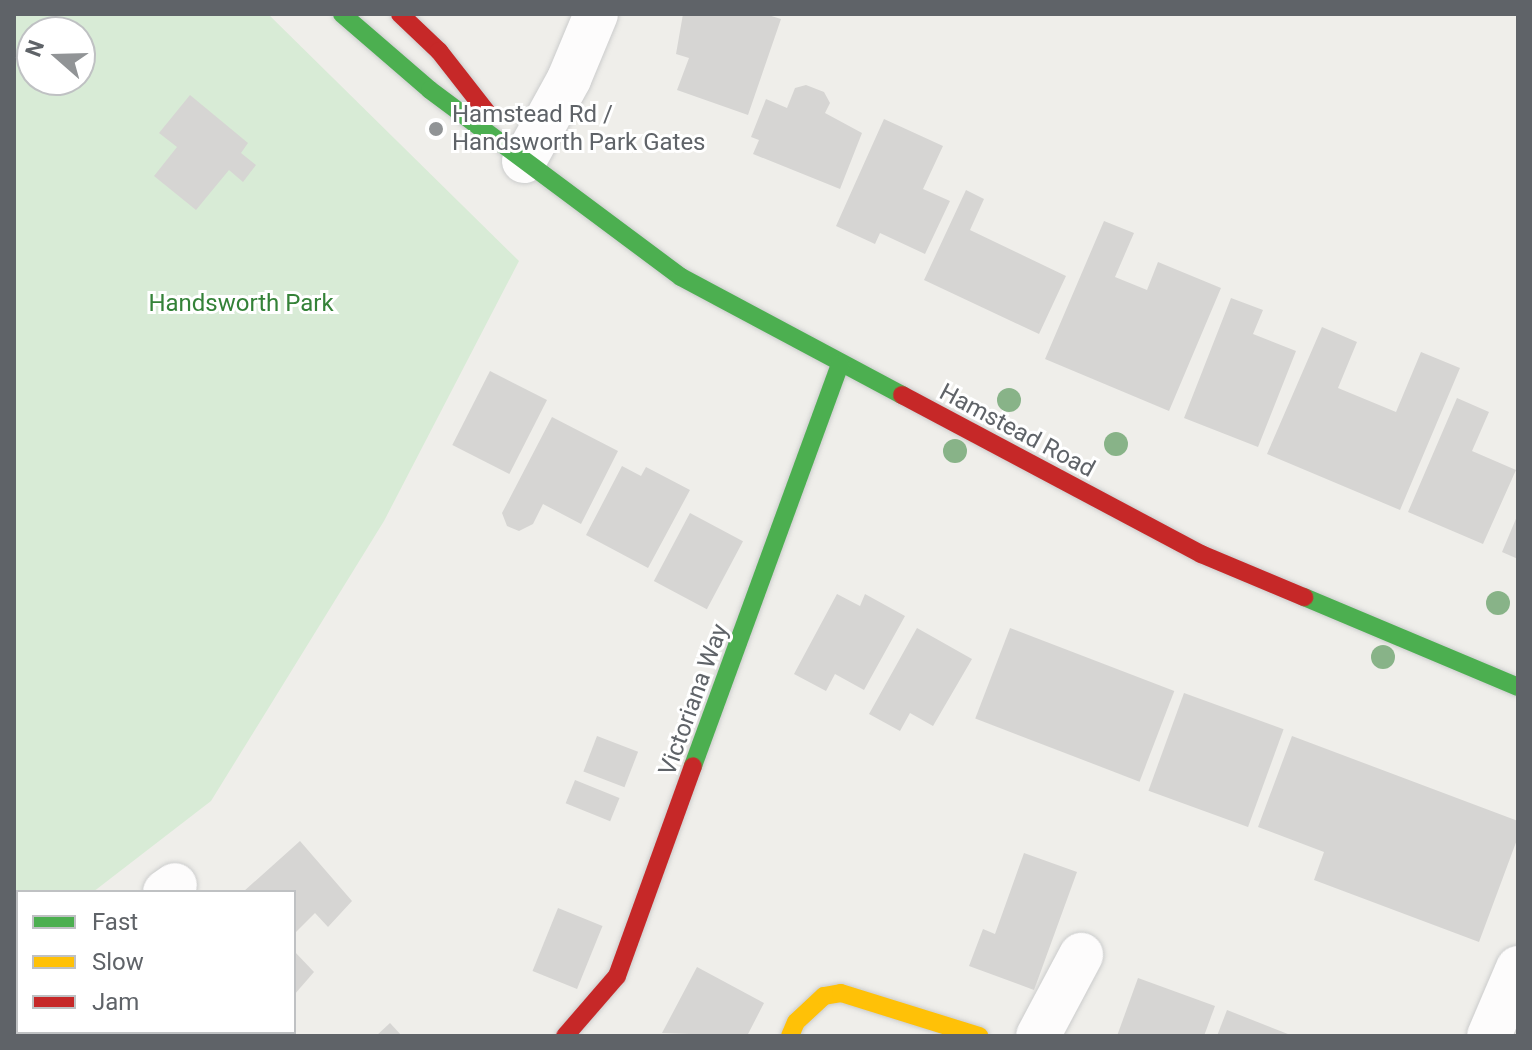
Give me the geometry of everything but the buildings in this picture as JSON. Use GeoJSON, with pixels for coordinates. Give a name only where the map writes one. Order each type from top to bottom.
{"type":"FeatureCollection","features":[{"type":"Feature","properties":{"kind":"main road","name":"Hamstead Road"},"geometry":{"type":"LineString","coordinates":[[342,14],[524,161],[681,277],[1201,554],[1518,687]]}},
{"type":"Feature","properties":{"kind":"main road","name":"Hamstead Road"},"geometry":{"type":"LineString","coordinates":[[400,14],[439,51],[524,161]]}},
{"type":"Feature","properties":{"kind":"main road","name":"Victoriana Way"},"geometry":{"type":"LineString","coordinates":[[565,1036],[617,976],[840,364]]}},
{"type":"Feature","properties":{"kind":"main road"},"geometry":{"type":"LineString","coordinates":[[790,1036],[796,1022],[824,996],[841,993],[979,1036]]}},
{"type":"Feature","properties":{"kind":"street"},"geometry":{"type":"LineString","coordinates":[[524,161],[569,79],[596,14]]}},
{"type":"Feature","properties":{"kind":"street"},"geometry":{"type":"LineString","coordinates":[[1038,1036],[1081,955]]}},
{"type":"Feature","properties":{"kind":"street"},"geometry":{"type":"LineString","coordinates":[[1489,1036],[1518,968]]}},
{"type":"Feature","properties":{"kind":"green space","name":"Handsworth Park"},"geometry":{"type":"Polygon","coordinates":[[[14,14],[268,14],[519,261],[384,521],[211,801],[96,890],[16,890],[14,952],[14,14]]]}},
{"type":"Feature","properties":{"kind":"traffic: fast"},"geometry":{"type":"LineString","coordinates":[[342,14],[430,90],[681,277],[902,395]]}},
{"type":"Feature","properties":{"kind":"traffic: fast"},"geometry":{"type":"LineString","coordinates":[[693,766],[840,364]]}},
{"type":"Feature","properties":{"kind":"traffic: fast"},"geometry":{"type":"LineString","coordinates":[[1304,597],[1518,687]]}},
{"type":"Feature","properties":{"kind":"traffic: slow"},"geometry":{"type":"LineString","coordinates":[[790,1036],[796,1022],[824,996],[841,993],[979,1036]]}},
{"type":"Feature","properties":{"kind":"traffic: jam"},"geometry":{"type":"LineString","coordinates":[[400,14],[439,51],[489,115]]}},
{"type":"Feature","properties":{"kind":"traffic: jam"},"geometry":{"type":"LineString","coordinates":[[902,395],[1201,554],[1304,597]]}},
{"type":"Feature","properties":{"kind":"traffic: jam"},"geometry":{"type":"LineString","coordinates":[[565,1036],[617,976],[693,766]]}},
{"type":"Feature","properties":{"kind":"place","name":"Hamstead Rd / Handsworth Park Gates"},"geometry":{"type":"Point","coordinates":[436,129]}}]}
